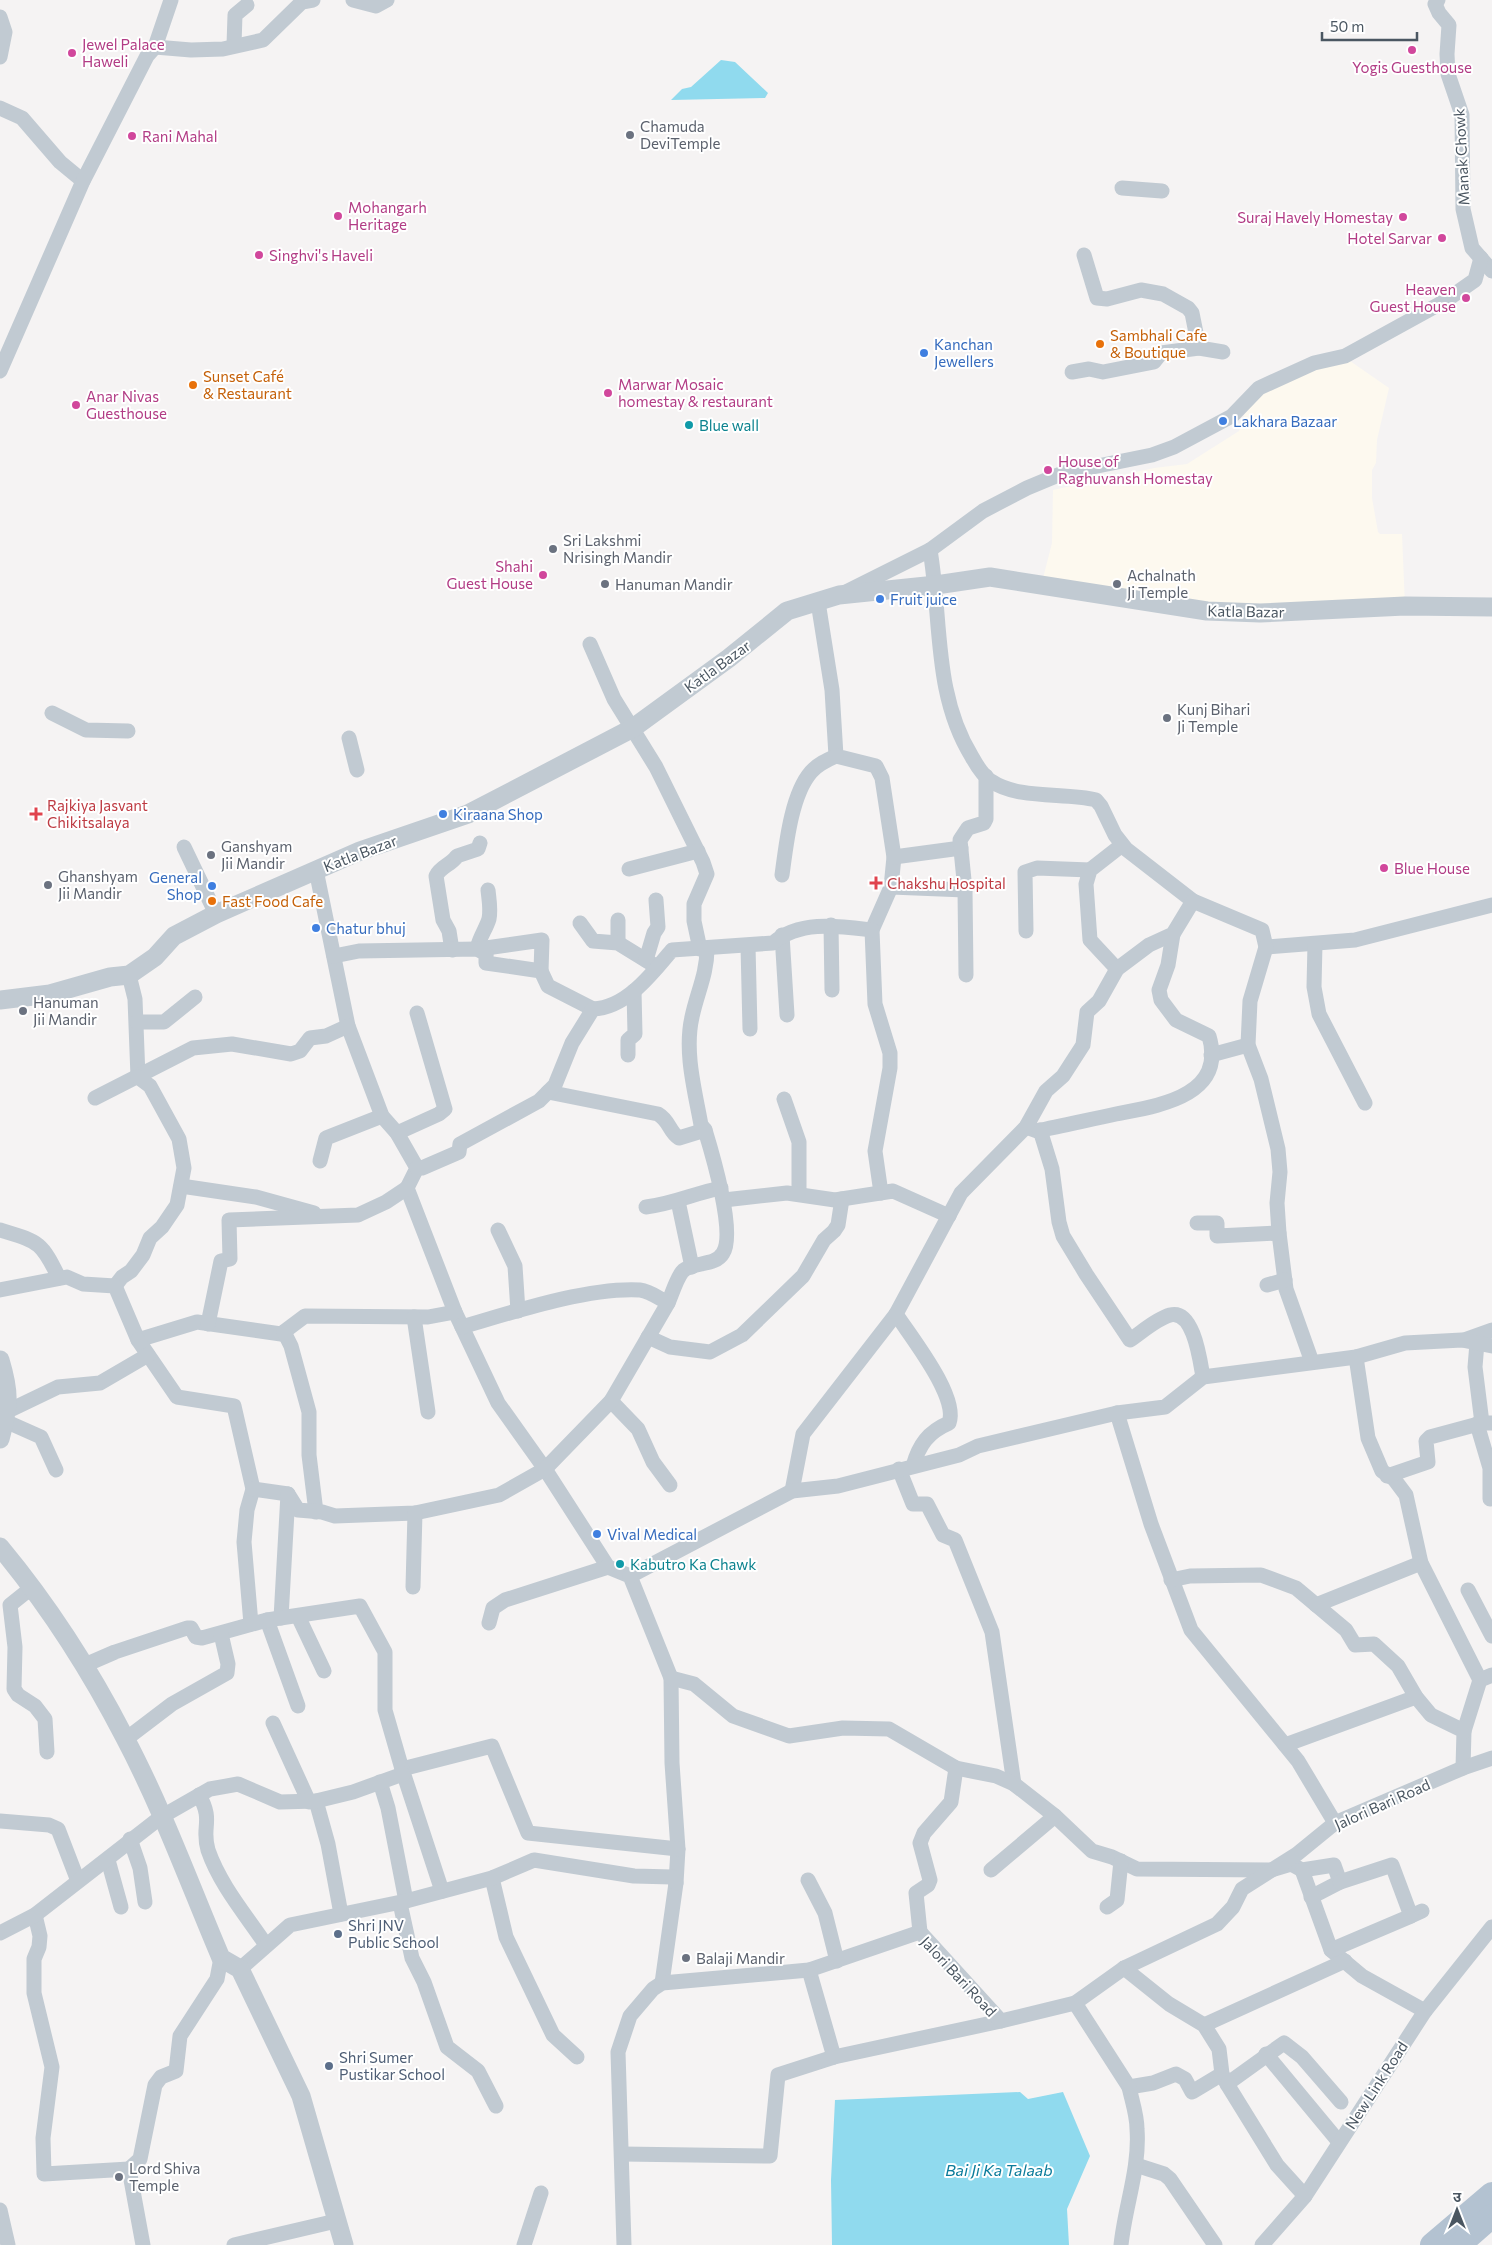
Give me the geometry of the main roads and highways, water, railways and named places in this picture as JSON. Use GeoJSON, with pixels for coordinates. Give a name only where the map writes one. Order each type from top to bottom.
{"type":"FeatureCollection","features":[{"type":"Feature","properties":{"kind":"main road"},"geometry":{"type":"LineString","coordinates":[[1432,2245],[1492,2194]]}},
{"type":"Feature","properties":{"kind":"main road"},"geometry":{"type":"LineString","coordinates":[[1460,2245],[1492,2216]]}},
{"type":"Feature","properties":{"kind":"water"},"geometry":{"type":"Polygon","coordinates":[[[721,60],[735,62],[768,93],[765,98],[671,100],[682,89],[691,87],[721,60]]]}},
{"type":"Feature","properties":{"kind":"water","name":"Bai Ji Ka Talaab"},"geometry":{"type":"Polygon","coordinates":[[[1020,2092],[1028,2099],[1063,2092],[1090,2156],[1067,2209],[1069,2245],[832,2245],[831,2180],[835,2100],[1020,2092]]]}},
{"type":"Feature","properties":{"kind":"place","name":"Yogis Guesthouse"},"geometry":{"type":"Point","coordinates":[1412,50]}},
{"type":"Feature","properties":{"kind":"place","name":"Jewel Palace Haweli"},"geometry":{"type":"Point","coordinates":[72,53]}},
{"type":"Feature","properties":{"kind":"place","name":"Chamuda DeviTemple"},"geometry":{"type":"Point","coordinates":[630,135]}},
{"type":"Feature","properties":{"kind":"place","name":"Rani Mahal"},"geometry":{"type":"Point","coordinates":[132,136]}},
{"type":"Feature","properties":{"kind":"place","name":"Mohangarh Heritage"},"geometry":{"type":"Point","coordinates":[338,216]}},
{"type":"Feature","properties":{"kind":"place","name":"Suraj Havely Homestay"},"geometry":{"type":"Point","coordinates":[1403,217]}},
{"type":"Feature","properties":{"kind":"place","name":"Hotel Sarvar"},"geometry":{"type":"Point","coordinates":[1442,238]}},
{"type":"Feature","properties":{"kind":"place","name":"Singhvi's Haveli"},"geometry":{"type":"Point","coordinates":[259,255]}},
{"type":"Feature","properties":{"kind":"place","name":"Heaven Guest House"},"geometry":{"type":"Point","coordinates":[1466,298]}},
{"type":"Feature","properties":{"kind":"place","name":"Sambhali Cafe & Boutique"},"geometry":{"type":"Point","coordinates":[1100,344]}},
{"type":"Feature","properties":{"kind":"place","name":"Kanchan Jewellers"},"geometry":{"type":"Point","coordinates":[924,353]}},
{"type":"Feature","properties":{"kind":"place","name":"Sunset Café & Restaurant"},"geometry":{"type":"Point","coordinates":[193,385]}},
{"type":"Feature","properties":{"kind":"place","name":"Marwar Mosaic homestay & restaurant"},"geometry":{"type":"Point","coordinates":[608,393]}},
{"type":"Feature","properties":{"kind":"place","name":"Anar Nivas Guesthouse"},"geometry":{"type":"Point","coordinates":[76,405]}},
{"type":"Feature","properties":{"kind":"place","name":"Lakhara Bazaar"},"geometry":{"type":"Point","coordinates":[1223,421]}},
{"type":"Feature","properties":{"kind":"place","name":"Blue wall"},"geometry":{"type":"Point","coordinates":[689,425]}},
{"type":"Feature","properties":{"kind":"place","name":"House of Raghuvansh Homestay"},"geometry":{"type":"Point","coordinates":[1048,470]}},
{"type":"Feature","properties":{"kind":"place","name":"Sri Lakshmi Nrisingh Mandir"},"geometry":{"type":"Point","coordinates":[553,549]}},
{"type":"Feature","properties":{"kind":"place","name":"Shahi Guest House"},"geometry":{"type":"Point","coordinates":[543,575]}},
{"type":"Feature","properties":{"kind":"place","name":"Hanuman Mandir"},"geometry":{"type":"Point","coordinates":[605,584]}},
{"type":"Feature","properties":{"kind":"place","name":"Achalnath Ji Temple"},"geometry":{"type":"Point","coordinates":[1117,584]}},
{"type":"Feature","properties":{"kind":"place","name":"Fruit juice"},"geometry":{"type":"Point","coordinates":[880,599]}},
{"type":"Feature","properties":{"kind":"place","name":"Kunj Bihari Ji Temple"},"geometry":{"type":"Point","coordinates":[1167,718]}},
{"type":"Feature","properties":{"kind":"place","name":"Rajkiya Jasvant Chikitsalaya"},"geometry":{"type":"Point","coordinates":[36,814]}},
{"type":"Feature","properties":{"kind":"place","name":"Kiraana Shop"},"geometry":{"type":"Point","coordinates":[443,814]}},
{"type":"Feature","properties":{"kind":"place","name":"Ganshyam Jii Mandir"},"geometry":{"type":"Point","coordinates":[211,855]}},
{"type":"Feature","properties":{"kind":"place","name":"Blue House"},"geometry":{"type":"Point","coordinates":[1384,868]}},
{"type":"Feature","properties":{"kind":"place","name":"Chakshu Hospital"},"geometry":{"type":"Point","coordinates":[876,883]}},
{"type":"Feature","properties":{"kind":"place","name":"Ghanshyam Jii Mandir"},"geometry":{"type":"Point","coordinates":[48,885]}},
{"type":"Feature","properties":{"kind":"place","name":"General Shop"},"geometry":{"type":"Point","coordinates":[212,886]}},
{"type":"Feature","properties":{"kind":"place","name":"Fast Food Cafe"},"geometry":{"type":"Point","coordinates":[212,901]}},
{"type":"Feature","properties":{"kind":"place","name":"Chatur bhuj"},"geometry":{"type":"Point","coordinates":[316,928]}},
{"type":"Feature","properties":{"kind":"place","name":"Hanuman Jii Mandir"},"geometry":{"type":"Point","coordinates":[23,1011]}},
{"type":"Feature","properties":{"kind":"place","name":"Vival Medical"},"geometry":{"type":"Point","coordinates":[597,1534]}},
{"type":"Feature","properties":{"kind":"place","name":"Kabutro Ka Chawk"},"geometry":{"type":"Point","coordinates":[620,1564]}},
{"type":"Feature","properties":{"kind":"place","name":"Shri JNV Public School"},"geometry":{"type":"Point","coordinates":[338,1934]}},
{"type":"Feature","properties":{"kind":"place","name":"Balaji Mandir"},"geometry":{"type":"Point","coordinates":[686,1958]}},
{"type":"Feature","properties":{"kind":"place","name":"Shri Sumer Pustikar School"},"geometry":{"type":"Point","coordinates":[329,2066]}},
{"type":"Feature","properties":{"kind":"place","name":"Lord Shiva Temple"},"geometry":{"type":"Point","coordinates":[119,2177]}}]}
